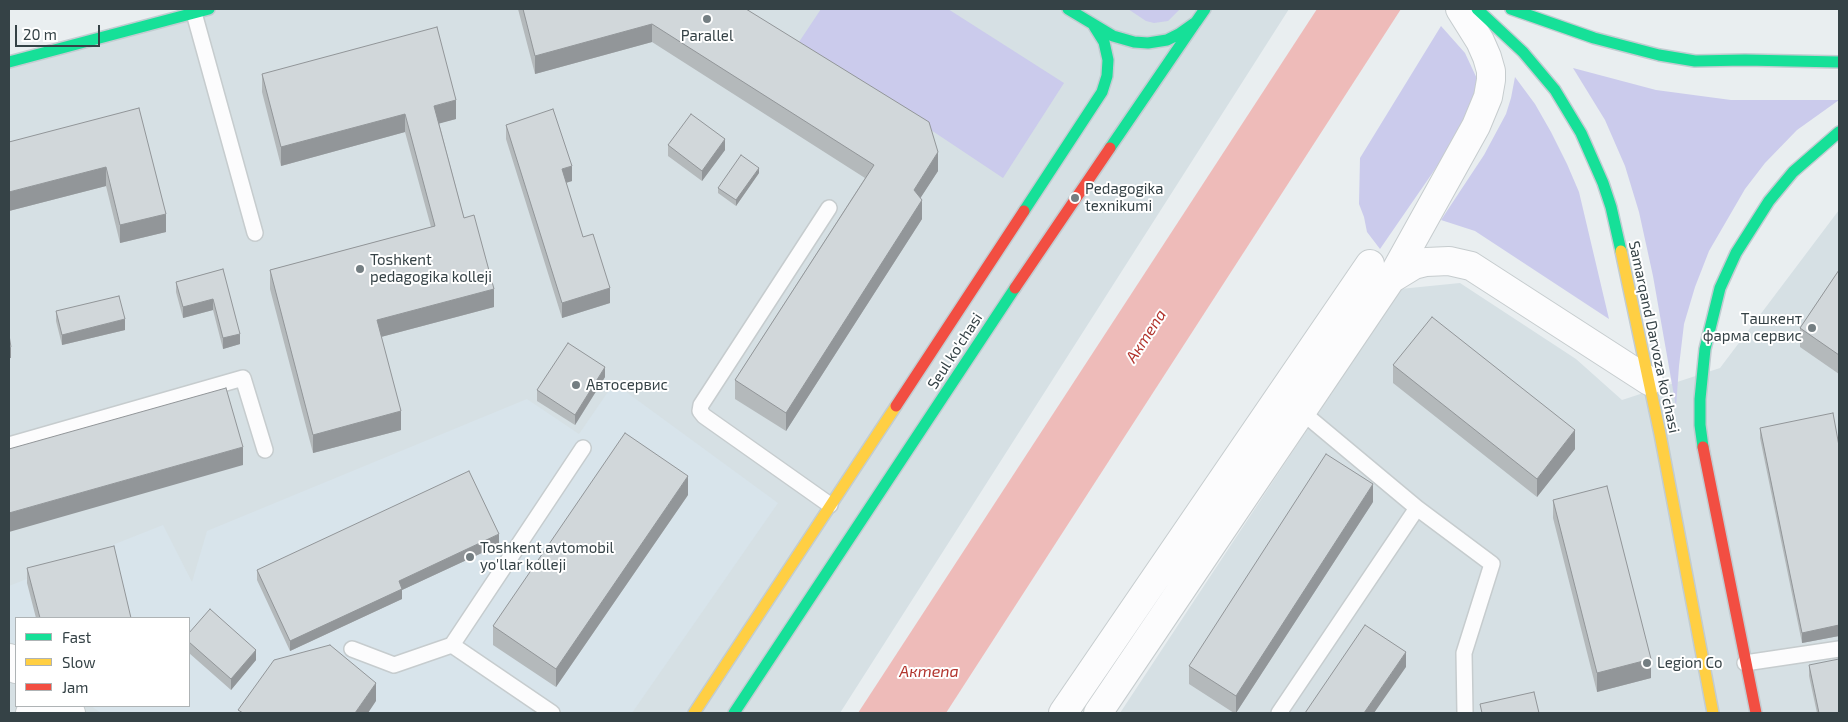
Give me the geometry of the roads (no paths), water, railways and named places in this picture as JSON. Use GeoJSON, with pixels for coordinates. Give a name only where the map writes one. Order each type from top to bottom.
{"type":"FeatureCollection","features":[{"type":"Feature","properties":{"kind":"main road"},"geometry":{"type":"LineString","coordinates":[[9,62],[209,9]]}},
{"type":"Feature","properties":{"kind":"main road"},"geometry":{"type":"LineString","coordinates":[[1068,9],[1094,26],[1127,40],[1141,43],[1154,42],[1179,34],[1196,22]]}},
{"type":"Feature","properties":{"kind":"main road","name":"Seul ko'chasi"},"geometry":{"type":"LineString","coordinates":[[734,713],[1075,198],[1205,9]]}},
{"type":"Feature","properties":{"kind":"main road","name":"Samarqand Darvoza koʻchasi"},"geometry":{"type":"LineString","coordinates":[[1477,9],[1523,52],[1555,90],[1577,125],[1593,158],[1611,208],[1649,382],[1713,713]]}},
{"type":"Feature","properties":{"kind":"main road"},"geometry":{"type":"LineString","coordinates":[[1511,9],[1594,38],[1659,55],[1695,61],[1839,62]]}},
{"type":"Feature","properties":{"kind":"main road"},"geometry":{"type":"LineString","coordinates":[[694,713],[1102,92],[1107,76],[1108,60],[1104,42],[1094,26]]}},
{"type":"Feature","properties":{"kind":"main road","name":"Samarqand Darvoza koʻchasi"},"geometry":{"type":"LineString","coordinates":[[1756,713],[1702,444],[1700,399],[1705,349],[1720,288],[1736,253],[1751,228],[1769,201],[1793,172],[1839,132]]}},
{"type":"Feature","properties":{"kind":"street"},"geometry":{"type":"LineString","coordinates":[[1063,713],[1380,272],[1476,126],[1488,97],[1491,80],[1487,57],[1460,9]]}},
{"type":"Feature","properties":{"kind":"street"},"geometry":{"type":"LineString","coordinates":[[1380,272],[1426,262],[1449,261],[1471,266],[1649,382]]}},
{"type":"Feature","properties":{"kind":"street"},"geometry":{"type":"LineString","coordinates":[[1098,713],[1302,412],[1380,272]]}},
{"type":"Feature","properties":{"kind":"lane"},"geometry":{"type":"LineString","coordinates":[[194,13],[255,233]]}},
{"type":"Feature","properties":{"kind":"lane"},"geometry":{"type":"LineString","coordinates":[[829,208],[701,405],[700,411],[704,416],[830,505]]}},
{"type":"Feature","properties":{"kind":"lane"},"geometry":{"type":"LineString","coordinates":[[9,445],[243,378],[265,450]]}},
{"type":"Feature","properties":{"kind":"lane"},"geometry":{"type":"LineString","coordinates":[[1302,412],[1417,508],[1492,564],[1464,653],[1465,713]]}},
{"type":"Feature","properties":{"kind":"lane"},"geometry":{"type":"LineString","coordinates":[[352,649],[394,665],[452,644],[583,448]]}},
{"type":"Feature","properties":{"kind":"lane"},"geometry":{"type":"LineString","coordinates":[[1279,713],[1417,508]]}},
{"type":"Feature","properties":{"kind":"lane"},"geometry":{"type":"LineString","coordinates":[[452,644],[552,713]]}},
{"type":"Feature","properties":{"kind":"lane"},"geometry":{"type":"LineString","coordinates":[[1745,663],[1839,649]]}},
{"type":"Feature","properties":{"kind":"water","name":"Актепа"},"geometry":{"type":"Polygon","coordinates":[[[1317,9],[1401,9],[946,713],[858,713],[1317,9]]]}},
{"type":"Feature","properties":{"kind":"place","name":"Parallel"},"geometry":{"type":"Point","coordinates":[707,19]}},
{"type":"Feature","properties":{"kind":"place","name":"Pedagogika texnikumi"},"geometry":{"type":"Point","coordinates":[1075,198]}},
{"type":"Feature","properties":{"kind":"place","name":"Toshkent pedagogika kolleji"},"geometry":{"type":"Point","coordinates":[360,269]}},
{"type":"Feature","properties":{"kind":"place","name":"Ташкент фарма сервис"},"geometry":{"type":"Point","coordinates":[1812,328]}},
{"type":"Feature","properties":{"kind":"place","name":"Автосервис"},"geometry":{"type":"Point","coordinates":[576,385]}},
{"type":"Feature","properties":{"kind":"place","name":"Toshkent avtomobil yo'llar kolleji"},"geometry":{"type":"Point","coordinates":[470,557]}},
{"type":"Feature","properties":{"kind":"place","name":"Legion Co"},"geometry":{"type":"Point","coordinates":[1647,663]}}]}
